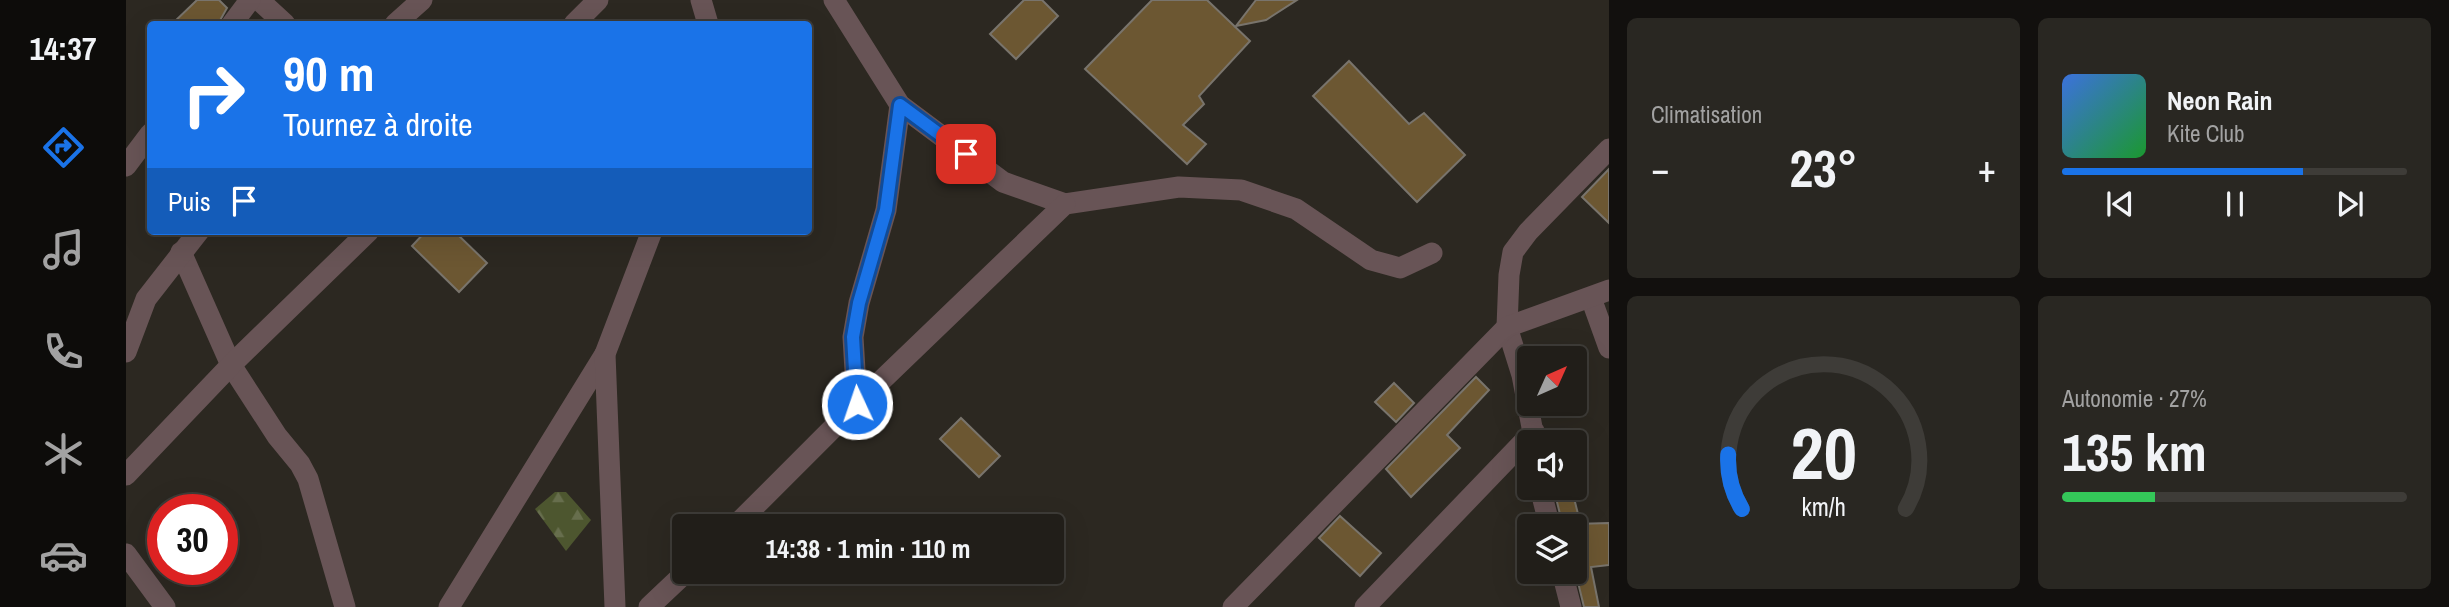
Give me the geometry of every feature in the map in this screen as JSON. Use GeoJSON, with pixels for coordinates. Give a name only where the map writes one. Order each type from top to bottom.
{"type":"FeatureCollection","features":[{"type":"Feature","properties":{"kind":"street"},"geometry":{"type":"LineString","coordinates":[[234,21],[250,0]]}},
{"type":"Feature","properties":{"kind":"street"},"geometry":{"type":"LineString","coordinates":[[259,0],[282,21]]}},
{"type":"Feature","properties":{"kind":"street"},"geometry":{"type":"LineString","coordinates":[[398,21],[422,0]]}},
{"type":"Feature","properties":{"kind":"street"},"geometry":{"type":"LineString","coordinates":[[577,21],[598,0]]}},
{"type":"Feature","properties":{"kind":"street"},"geometry":{"type":"LineString","coordinates":[[701,0],[707,21]]}},
{"type":"Feature","properties":{"kind":"street"},"geometry":{"type":"LineString","coordinates":[[834,0],[900,105],[1003,183],[1065,204],[1179,187],[1241,190],[1296,209],[1371,260],[1400,268],[1432,253]]}},
{"type":"Feature","properties":{"kind":"street"},"geometry":{"type":"LineString","coordinates":[[857,404],[853,337],[859,303],[886,210],[900,105]]}},
{"type":"Feature","properties":{"kind":"street"},"geometry":{"type":"LineString","coordinates":[[126,166],[147,138]]}},
{"type":"Feature","properties":{"kind":"street"},"geometry":{"type":"LineString","coordinates":[[1533,430],[1522,375],[1507,327],[1509,275],[1513,252],[1528,232],[1609,149]]}},
{"type":"Feature","properties":{"kind":"street"},"geometry":{"type":"LineString","coordinates":[[747,514],[1065,204]]}},
{"type":"Feature","properties":{"kind":"street"},"geometry":{"type":"LineString","coordinates":[[126,352],[146,299],[196,235]]}},
{"type":"Feature","properties":{"kind":"street"},"geometry":{"type":"LineString","coordinates":[[126,475],[231,366],[365,235]]}},
{"type":"Feature","properties":{"kind":"street"},"geometry":{"type":"LineString","coordinates":[[449,607],[605,354],[650,235]]}},
{"type":"Feature","properties":{"kind":"street"},"geometry":{"type":"LineString","coordinates":[[181,252],[231,366],[277,436],[300,464],[308,480],[345,607]]}},
{"type":"Feature","properties":{"kind":"street"},"geometry":{"type":"LineString","coordinates":[[1233,607],[1507,327],[1600,294],[1609,348]]}},
{"type":"Feature","properties":{"kind":"street"},"geometry":{"type":"LineString","coordinates":[[605,354],[615,607]]}},
{"type":"Feature","properties":{"kind":"street"},"geometry":{"type":"LineString","coordinates":[[1365,607],[1517,454]]}},
{"type":"Feature","properties":{"kind":"street"},"geometry":{"type":"LineString","coordinates":[[126,554],[165,607]]}},
{"type":"Feature","properties":{"kind":"street"},"geometry":{"type":"LineString","coordinates":[[649,607],[673,584]]}},
{"type":"Feature","properties":{"kind":"street"},"geometry":{"type":"LineString","coordinates":[[1565,584],[1571,607]]}},
{"type":"Feature","properties":{"kind":"green space"},"geometry":{"type":"Polygon","coordinates":[[[555,492],[566,492],[591,520],[566,551],[535,509],[555,492]]]}},
{"type":"Feature","properties":{"kind":"building"},"geometry":{"type":"Polygon","coordinates":[[[197,0],[219,0],[227,8],[220,21],[175,21],[197,0]]]}},
{"type":"Feature","properties":{"kind":"building"},"geometry":{"type":"Polygon","coordinates":[[[1024,0],[1042,0],[1058,16],[1016,59],[990,34],[1024,0]]]}},
{"type":"Feature","properties":{"kind":"building"},"geometry":{"type":"Polygon","coordinates":[[[1152,0],[1207,0],[1250,41],[1199,96],[1204,104],[1183,125],[1206,144],[1187,164],[1085,69],[1152,0]]]}},
{"type":"Feature","properties":{"kind":"building"},"geometry":{"type":"Polygon","coordinates":[[[1256,0],[1297,0],[1266,20],[1236,26],[1256,0]]]}},
{"type":"Feature","properties":{"kind":"building"},"geometry":{"type":"Polygon","coordinates":[[[1349,61],[1409,124],[1424,113],[1465,155],[1417,202],[1313,96],[1349,61]]]}},
{"type":"Feature","properties":{"kind":"building"},"geometry":{"type":"Polygon","coordinates":[[[1609,169],[1609,223],[1582,197],[1609,169]]]}},
{"type":"Feature","properties":{"kind":"building"},"geometry":{"type":"Polygon","coordinates":[[[422,235],[458,235],[487,263],[459,292],[412,246],[422,235]]]}},
{"type":"Feature","properties":{"kind":"building"},"geometry":{"type":"Polygon","coordinates":[[[1476,377],[1489,390],[1447,435],[1460,448],[1411,497],[1386,469],[1476,377]]]}},
{"type":"Feature","properties":{"kind":"building"},"geometry":{"type":"Polygon","coordinates":[[[1394,383],[1414,403],[1396,422],[1375,402],[1394,383]]]}},
{"type":"Feature","properties":{"kind":"building"},"geometry":{"type":"Polygon","coordinates":[[[961,418],[1000,456],[979,477],[940,439],[961,418]]]}},
{"type":"Feature","properties":{"kind":"building"},"geometry":{"type":"Polygon","coordinates":[[[1556,500],[1574,500],[1578,514],[1560,514],[1556,500]]]}},
{"type":"Feature","properties":{"kind":"building"},"geometry":{"type":"Polygon","coordinates":[[[1340,516],[1381,553],[1360,576],[1319,538],[1340,516]]]}},
{"type":"Feature","properties":{"kind":"building"},"geometry":{"type":"Polygon","coordinates":[[[1609,523],[1609,565],[1591,567],[1599,607],[1584,607],[1578,584],[1587,584],[1587,524],[1609,523]]]}},
{"type":"Feature","properties":{"kind":"route"},"geometry":{"type":"LineString","coordinates":[[857,404],[853,337],[859,303],[886,210],[900,105],[966,154]]}}]}
